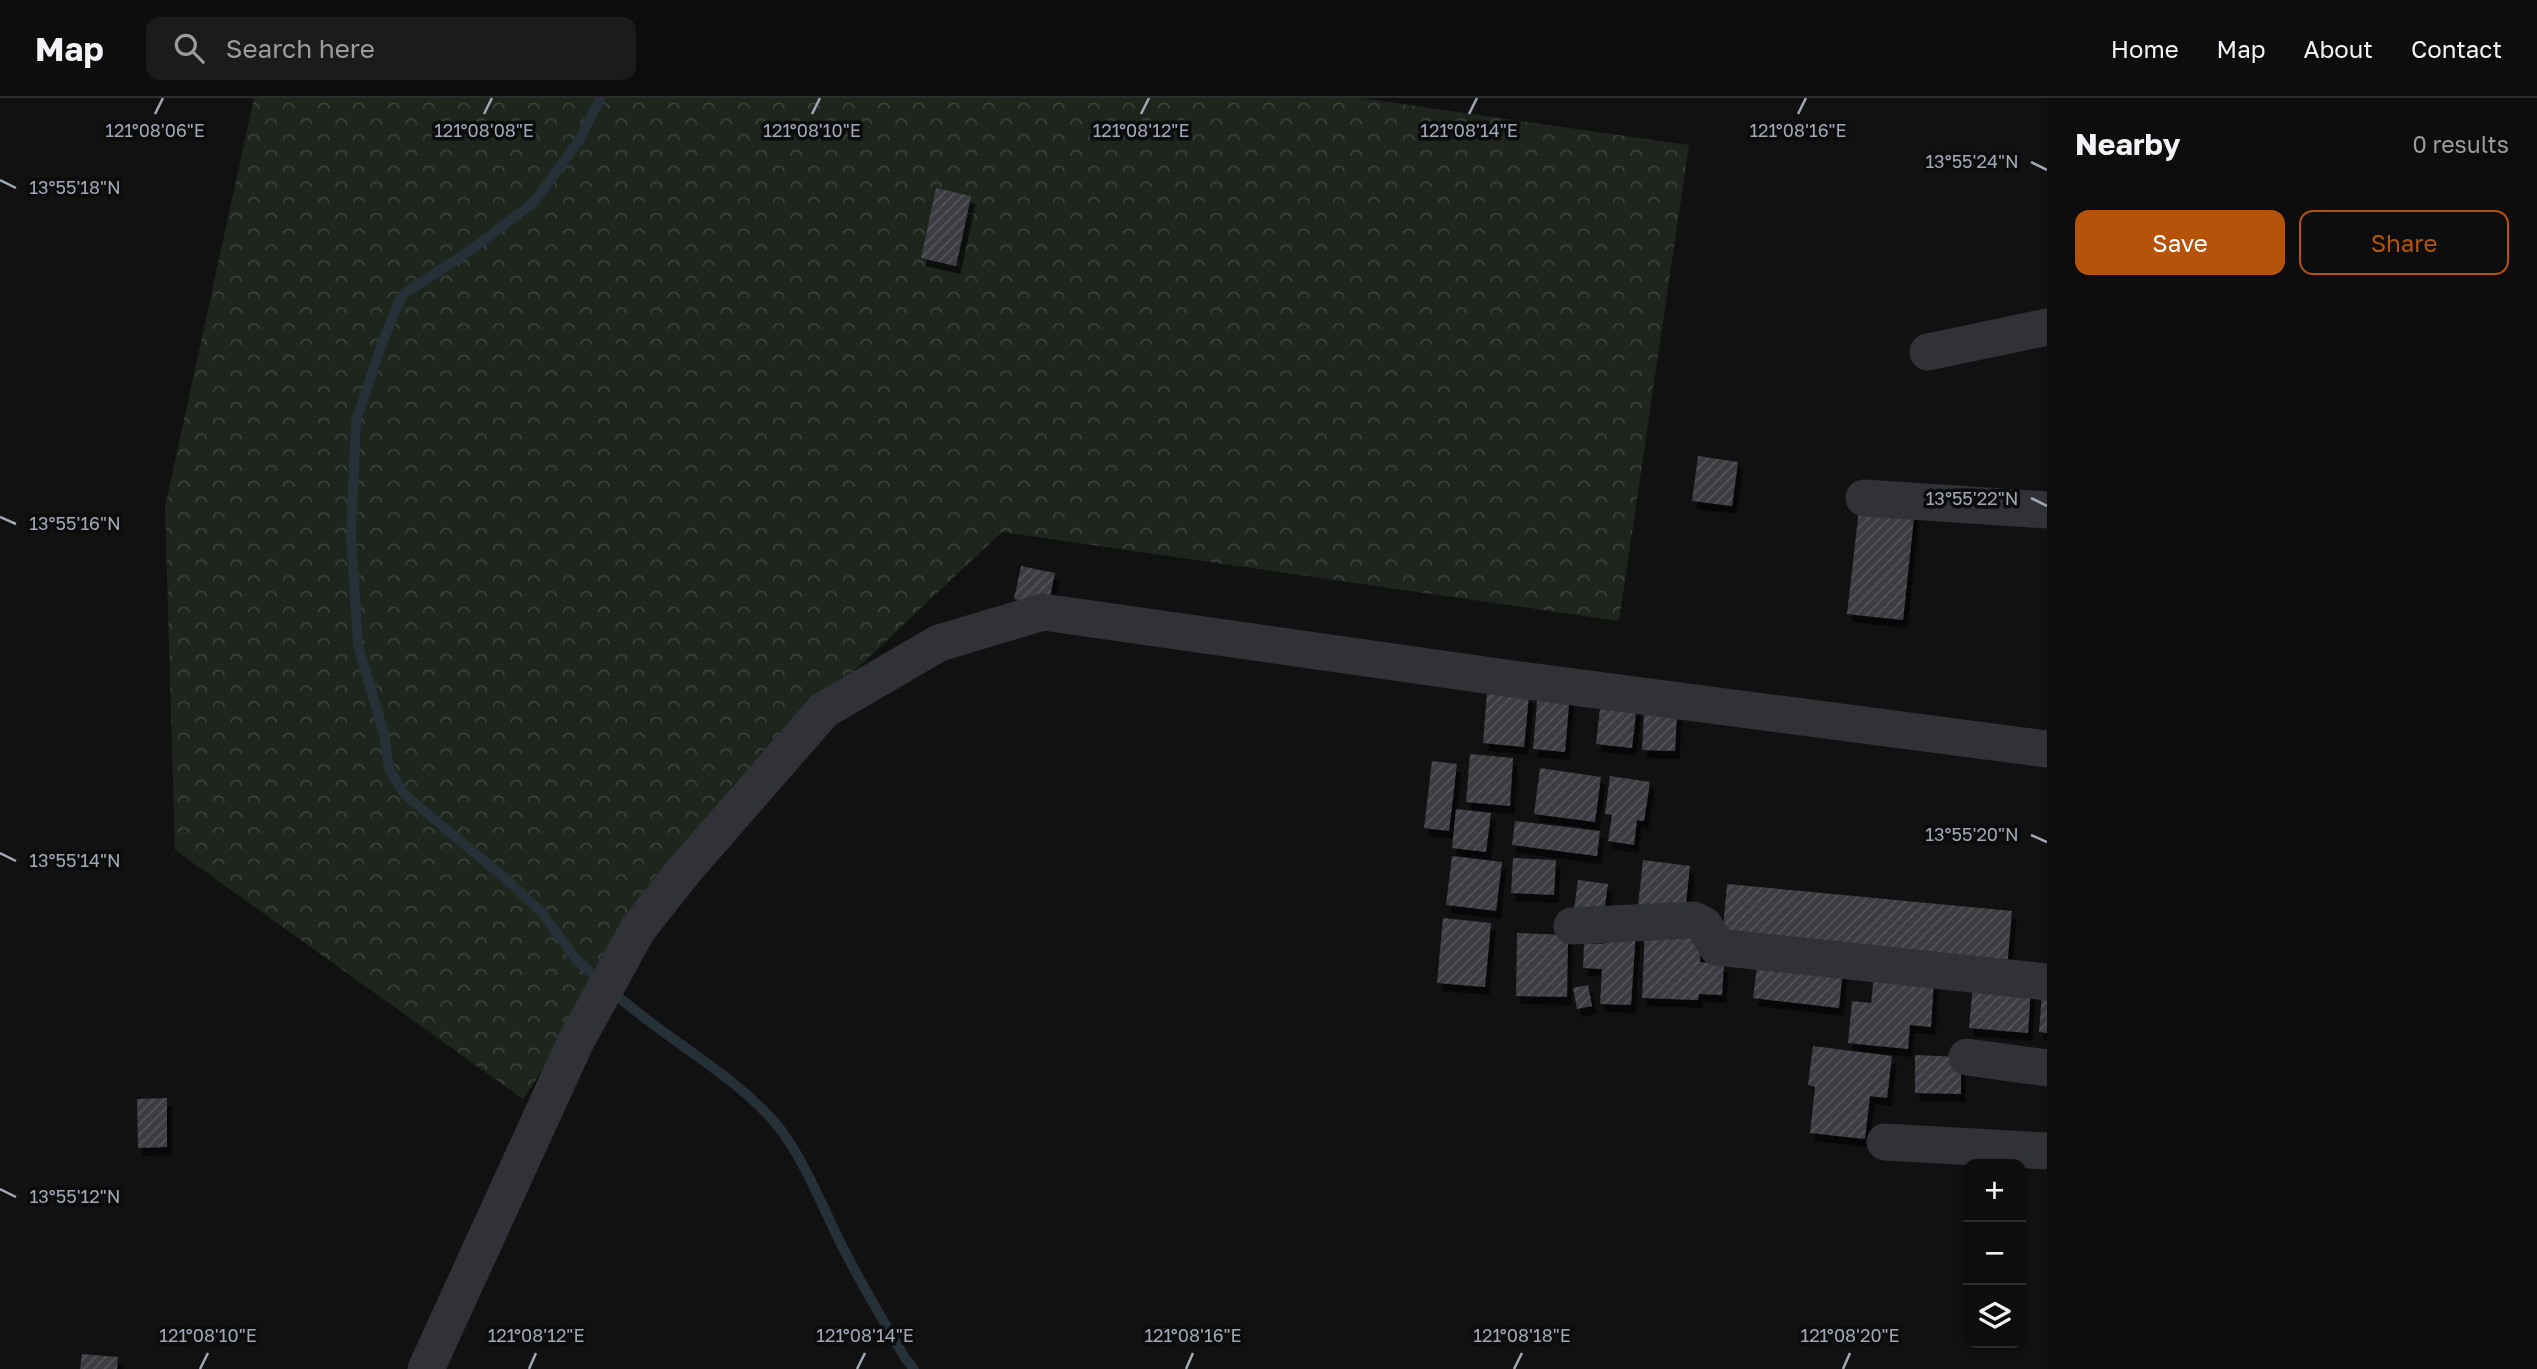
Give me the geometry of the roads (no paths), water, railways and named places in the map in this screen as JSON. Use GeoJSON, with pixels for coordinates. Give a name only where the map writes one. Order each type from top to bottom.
{"type":"FeatureCollection","features":[{"type":"Feature","properties":{"kind":"street"},"geometry":{"type":"LineString","coordinates":[[1928,352],[2047,327]]}},
{"type":"Feature","properties":{"kind":"street"},"geometry":{"type":"LineString","coordinates":[[1864,498],[2047,510]]}},
{"type":"Feature","properties":{"kind":"street"},"geometry":{"type":"LineString","coordinates":[[426,1369],[576,1041],[638,929],[682,873],[824,710],[939,643],[1044,612],[1520,680],[2047,749]]}},
{"type":"Feature","properties":{"kind":"street"},"geometry":{"type":"LineString","coordinates":[[1572,926],[1694,920],[1704,925],[1717,947],[2047,982]]}},
{"type":"Feature","properties":{"kind":"street"},"geometry":{"type":"LineString","coordinates":[[1967,1057],[2047,1068]]}},
{"type":"Feature","properties":{"kind":"street"},"geometry":{"type":"LineString","coordinates":[[1885,1142],[2047,1151]]}},
{"type":"Feature","properties":{"kind":"street"},"geometry":{"type":"LineString","coordinates":[[2026,1172],[2047,1174]]}},
{"type":"Feature","properties":{"kind":"waterway"},"geometry":{"type":"LineString","coordinates":[[600,98],[580,139],[534,202],[475,247],[402,295],[382,343],[356,421],[351,536],[358,645],[384,734],[389,769],[405,795],[506,879],[543,914],[576,959],[600,981]]}},
{"type":"Feature","properties":{"kind":"waterway"},"geometry":{"type":"LineString","coordinates":[[612,991],[739,1088],[777,1125],[803,1166],[864,1286],[914,1369]]}}]}
